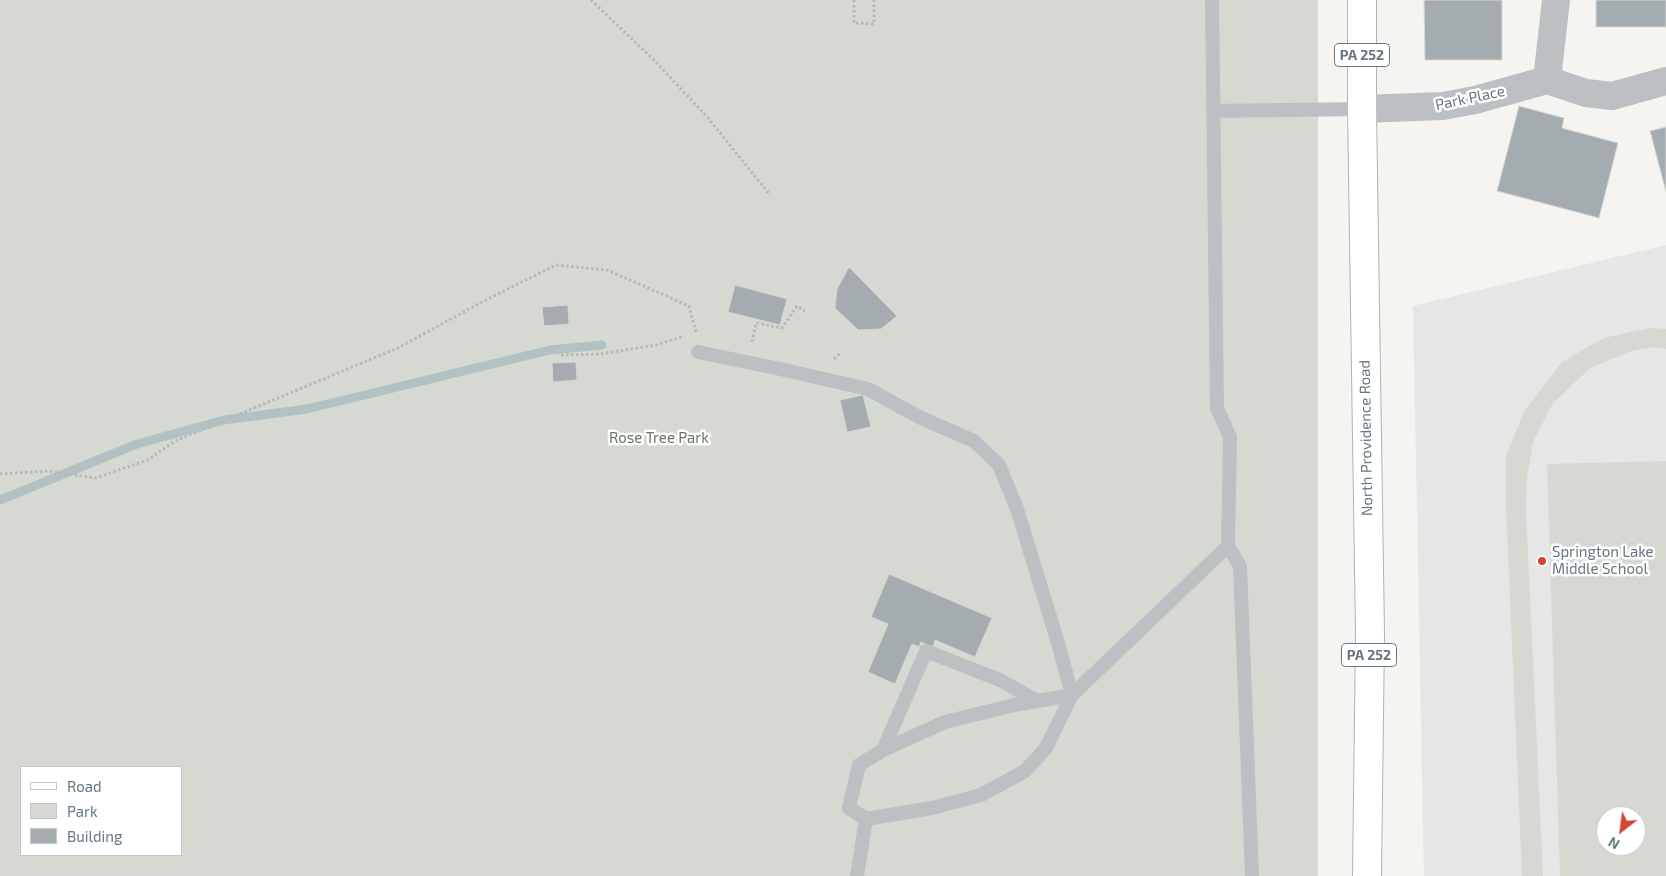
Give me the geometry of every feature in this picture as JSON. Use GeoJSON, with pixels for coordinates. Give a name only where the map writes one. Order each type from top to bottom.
{"type":"FeatureCollection","features":[{"type":"Feature","properties":{"kind":"main road","name":"North Providence Road"},"geometry":{"type":"LineString","coordinates":[[1362,0],[1370,634],[1367,876]]}},
{"type":"Feature","properties":{"kind":"street"},"geometry":{"type":"LineString","coordinates":[[1556,0],[1547,80],[1586,94],[1612,96],[1666,81]]}},
{"type":"Feature","properties":{"kind":"street","name":"Park Place"},"geometry":{"type":"LineString","coordinates":[[1362,109],[1443,106],[1475,100],[1547,80]]}},
{"type":"Feature","properties":{"kind":"lane"},"geometry":{"type":"LineString","coordinates":[[1212,0],[1217,408],[1230,437],[1228,546],[1240,566],[1252,876]]}},
{"type":"Feature","properties":{"kind":"lane"},"geometry":{"type":"LineString","coordinates":[[1213,111],[1362,109]]}},
{"type":"Feature","properties":{"kind":"lane"},"geometry":{"type":"LineString","coordinates":[[698,352],[868,389],[919,417],[974,441],[999,464],[1017,509],[1072,695]]}},
{"type":"Feature","properties":{"kind":"lane"},"geometry":{"type":"LineString","coordinates":[[1072,695],[1014,705],[945,722],[883,750],[859,765],[849,808],[866,820],[932,808],[981,795],[1025,771],[1046,748],[1072,695],[1228,546]]}},
{"type":"Feature","properties":{"kind":"lane"},"geometry":{"type":"LineString","coordinates":[[883,750],[926,651],[1000,680],[1037,701]]}},
{"type":"Feature","properties":{"kind":"lane"},"geometry":{"type":"LineString","coordinates":[[857,876],[866,820]]}},
{"type":"Feature","properties":{"kind":"path"},"geometry":{"type":"LineString","coordinates":[[591,0],[655,61],[709,119],[770,195]]}},
{"type":"Feature","properties":{"kind":"path"},"geometry":{"type":"LineString","coordinates":[[854,0],[854,23],[874,24],[874,0]]}},
{"type":"Feature","properties":{"kind":"path"},"geometry":{"type":"LineString","coordinates":[[0,474],[49,471],[95,478],[148,460],[175,441],[398,348],[482,302],[556,265],[607,270],[688,306],[696,332],[698,352]]}},
{"type":"Feature","properties":{"kind":"path"},"geometry":{"type":"LineString","coordinates":[[749,363],[756,323],[782,328],[797,306],[805,310]]}},
{"type":"Feature","properties":{"kind":"path"},"geometry":{"type":"LineString","coordinates":[[562,355],[600,354],[656,345],[696,332]]}},
{"type":"Feature","properties":{"kind":"shaded area","name":"Springton Lake Middle School"},"geometry":{"type":"Polygon","coordinates":[[[1666,245],[1666,876],[1424,876],[1413,306],[1666,245]]]}},
{"type":"Feature","properties":{"kind":"green space","name":"Rose Tree Park"},"geometry":{"type":"Polygon","coordinates":[[[0,0],[1318,0],[1318,876],[0,876],[0,0]]]}},
{"type":"Feature","properties":{"kind":"green space"},"geometry":{"type":"Polygon","coordinates":[[[1650,328],[1666,329],[1666,349],[1653,347],[1631,351],[1590,368],[1553,403],[1533,442],[1527,477],[1526,510],[1543,876],[1522,876],[1506,505],[1506,456],[1524,412],[1562,362],[1604,338],[1650,328]]]}},
{"type":"Feature","properties":{"kind":"green space"},"geometry":{"type":"Polygon","coordinates":[[[1666,461],[1666,876],[1560,876],[1547,464],[1666,461]]]}},
{"type":"Feature","properties":{"kind":"building"},"geometry":{"type":"Polygon","coordinates":[[[1424,0],[1502,0],[1502,60],[1425,60],[1424,0]]]}},
{"type":"Feature","properties":{"kind":"building"},"geometry":{"type":"Polygon","coordinates":[[[1596,0],[1666,0],[1666,27],[1596,27],[1596,0]]]}},
{"type":"Feature","properties":{"kind":"building"},"geometry":{"type":"Polygon","coordinates":[[[1519,106],[1564,118],[1562,128],[1618,143],[1599,218],[1497,191],[1519,106]]]}},
{"type":"Feature","properties":{"kind":"building"},"geometry":{"type":"Polygon","coordinates":[[[1666,127],[1666,192],[1650,131],[1666,127]]]}},
{"type":"Feature","properties":{"kind":"building"},"geometry":{"type":"Polygon","coordinates":[[[849,267],[897,316],[881,329],[858,330],[835,308],[837,289],[849,267]]]}},
{"type":"Feature","properties":{"kind":"building"},"geometry":{"type":"Polygon","coordinates":[[[735,285],[787,299],[780,325],[728,312],[735,285]]]}},
{"type":"Feature","properties":{"kind":"building"},"geometry":{"type":"Polygon","coordinates":[[[568,305],[569,324],[544,326],[542,307],[568,305]]]}},
{"type":"Feature","properties":{"kind":"building"},"geometry":{"type":"Polygon","coordinates":[[[576,362],[577,380],[553,382],[552,363],[576,362]]]}},
{"type":"Feature","properties":{"kind":"building"},"geometry":{"type":"Polygon","coordinates":[[[863,395],[871,427],[847,432],[840,400],[863,395]]]}},
{"type":"Feature","properties":{"kind":"building"},"geometry":{"type":"Polygon","coordinates":[[[889,574],[992,618],[975,657],[935,640],[933,647],[921,642],[919,647],[912,644],[895,684],[868,672],[888,624],[871,617],[889,574]]]}},
{"type":"Feature","properties":{"kind":"waterway"},"geometry":{"type":"LineString","coordinates":[[0,500],[137,444],[224,420],[307,409],[550,350],[602,345]]}},
{"type":"Feature","properties":{"kind":"place","name":"Springton Lake Middle School"},"geometry":{"type":"Point","coordinates":[1542,561]}}]}
